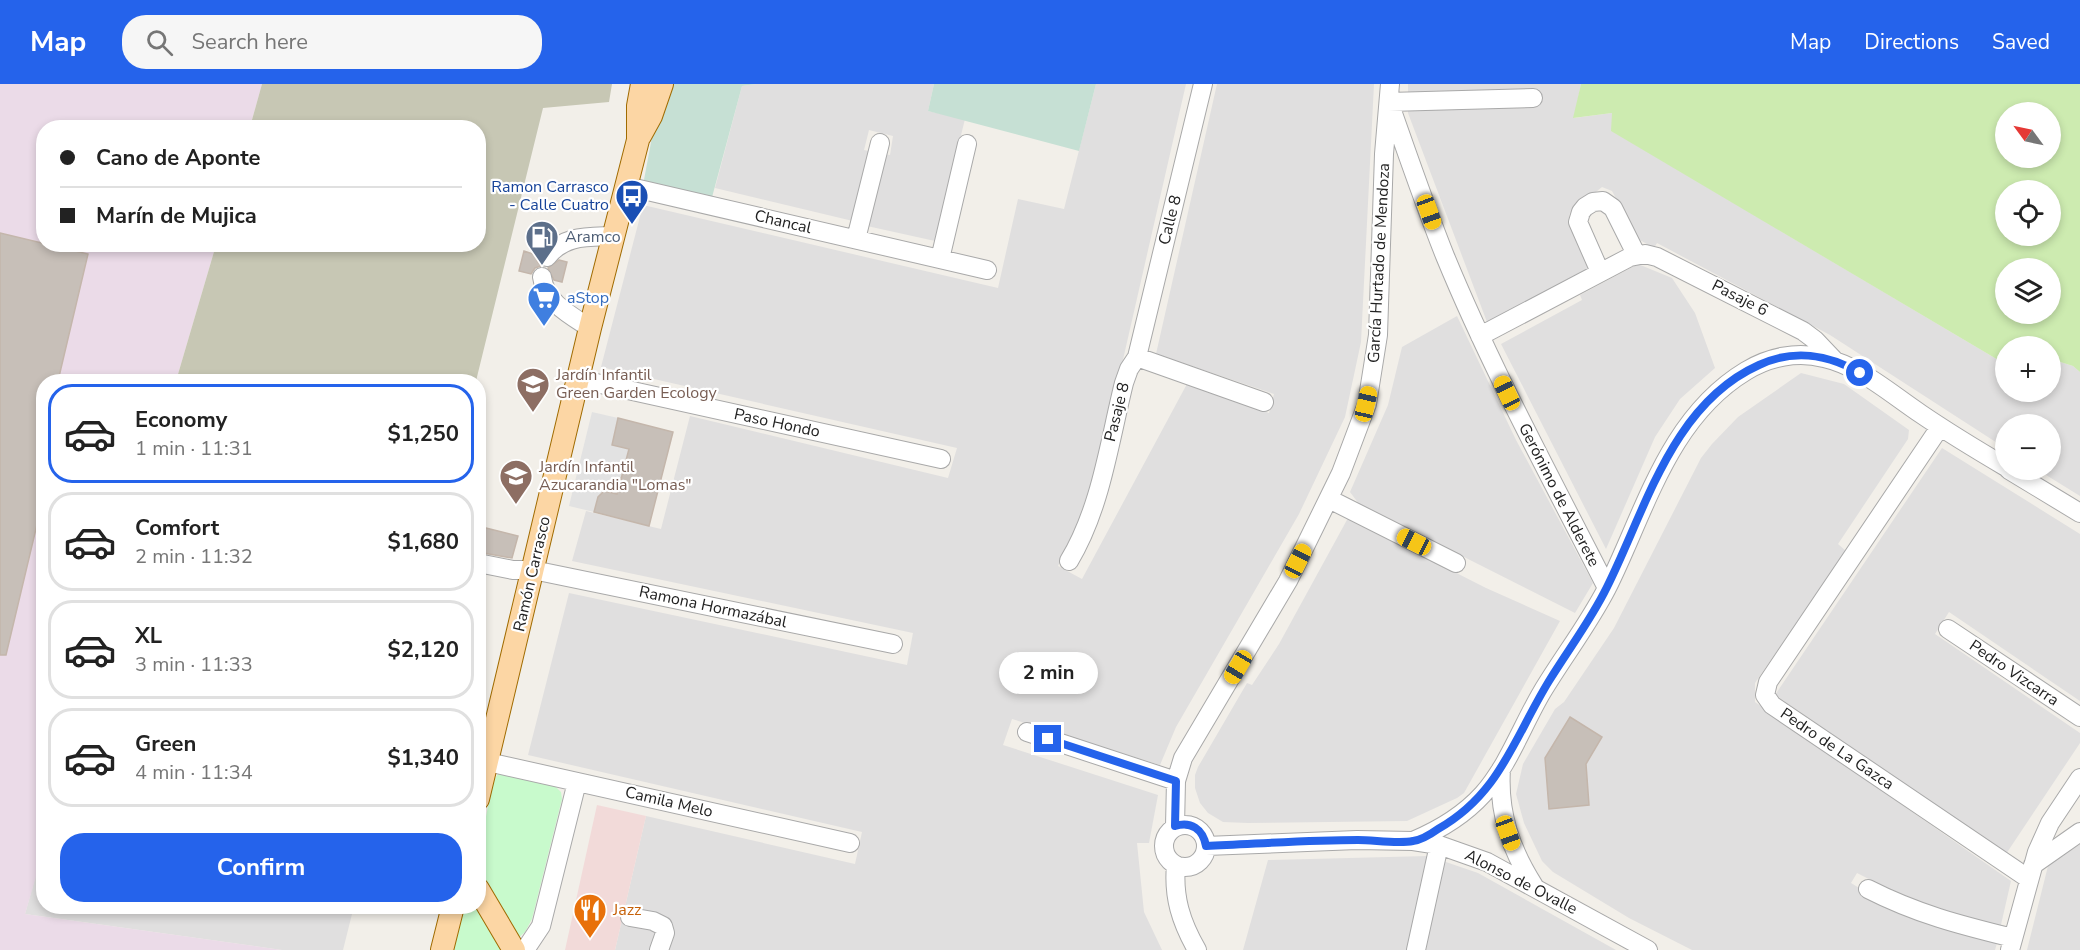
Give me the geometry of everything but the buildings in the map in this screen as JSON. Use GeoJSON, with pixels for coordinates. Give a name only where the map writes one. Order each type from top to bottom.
{"type":"FeatureCollection","features":[{"type":"Feature","properties":{"kind":"main road","name":"Ramón Carrasco"},"geometry":{"type":"LineString","coordinates":[[638,140],[638,106],[642,84]]}},
{"type":"Feature","properties":{"kind":"main road","name":"Ramón Carrasco"},"geometry":{"type":"LineString","coordinates":[[486,769],[612,236],[638,140],[651,116],[662,84]]}},
{"type":"Feature","properties":{"kind":"main road"},"geometry":{"type":"LineString","coordinates":[[486,903],[514,950]]}},
{"type":"Feature","properties":{"kind":"main road"},"geometry":{"type":"LineString","coordinates":[[442,950],[451,914]]}},
{"type":"Feature","properties":{"kind":"street","name":"Calle 8"},"geometry":{"type":"LineString","coordinates":[[1137,357],[1203,84]]}},
{"type":"Feature","properties":{"kind":"street"},"geometry":{"type":"LineString","coordinates":[[1389,93],[1533,98]]}},
{"type":"Feature","properties":{"kind":"street","name":"Gerónimo de Alderete"},"geometry":{"type":"LineString","coordinates":[[1389,93],[1445,255],[1480,336],[1607,588]]}},
{"type":"Feature","properties":{"kind":"street","name":"García Hurtado de Mendoza"},"geometry":{"type":"LineString","coordinates":[[1175,826],[1176,781],[1183,758],[1288,581],[1329,499],[1360,425],[1375,364],[1380,306],[1384,154],[1389,93]]}},
{"type":"Feature","properties":{"kind":"street"},"geometry":{"type":"LineString","coordinates":[[856,239],[880,143]]}},
{"type":"Feature","properties":{"kind":"street"},"geometry":{"type":"LineString","coordinates":[[940,259],[967,144]]}},
{"type":"Feature","properties":{"kind":"street","name":"Chancal"},"geometry":{"type":"LineString","coordinates":[[626,186],[987,270]]}},
{"type":"Feature","properties":{"kind":"street"},"geometry":{"type":"LineString","coordinates":[[1480,336],[1636,254],[1613,208],[1603,201],[1593,202],[1581,212],[1578,222],[1600,272]]}},
{"type":"Feature","properties":{"kind":"street"},"geometry":{"type":"LineString","coordinates":[[547,257],[554,249],[577,237],[612,236]]}},
{"type":"Feature","properties":{"kind":"street","name":"Pasaje 6"},"geometry":{"type":"LineString","coordinates":[[1636,254],[1657,257],[1790,324],[1815,340],[1834,360]]}},
{"type":"Feature","properties":{"kind":"street"},"geometry":{"type":"LineString","coordinates":[[542,277],[543,288],[559,308],[590,328]]}},
{"type":"Feature","properties":{"kind":"street"},"geometry":{"type":"LineString","coordinates":[[1413,841],[1438,829],[1462,813],[1483,794],[1501,769],[1542,693],[1596,609],[1670,452],[1690,421],[1716,392],[1751,368],[1782,357],[1810,355],[1834,360],[1860,373],[1995,461]]}},
{"type":"Feature","properties":{"kind":"street"},"geometry":{"type":"LineString","coordinates":[[1137,357],[1264,402]]}},
{"type":"Feature","properties":{"kind":"street","name":"Pasaje 8"},"geometry":{"type":"LineString","coordinates":[[1070,561],[1092,513],[1124,383],[1137,357]]}},
{"type":"Feature","properties":{"kind":"street","name":"Paso Hondo"},"geometry":{"type":"LineString","coordinates":[[578,379],[940,459]]}},
{"type":"Feature","properties":{"kind":"street","name":"Pedro de La Gazca"},"geometry":{"type":"LineString","coordinates":[[1940,427],[1766,686],[1765,695],[1772,705],[2031,872]]}},
{"type":"Feature","properties":{"kind":"street"},"geometry":{"type":"LineString","coordinates":[[2026,480],[2080,513]]}},
{"type":"Feature","properties":{"kind":"street"},"geometry":{"type":"LineString","coordinates":[[1329,499],[1456,563]]}},
{"type":"Feature","properties":{"kind":"street","name":"Ramona Hormazábal"},"geometry":{"type":"LineString","coordinates":[[486,565],[513,570],[533,570],[893,644]]}},
{"type":"Feature","properties":{"kind":"street","name":"Pedro Vizcarra"},"geometry":{"type":"LineString","coordinates":[[1948,629],[2080,717]]}},
{"type":"Feature","properties":{"kind":"street"},"geometry":{"type":"LineString","coordinates":[[1027,732],[1176,781]]}},
{"type":"Feature","properties":{"kind":"street","name":"Camila Melo"},"geometry":{"type":"LineString","coordinates":[[488,762],[850,843]]}},
{"type":"Feature","properties":{"kind":"street"},"geometry":{"type":"LineString","coordinates":[[1501,769],[1500,795],[1508,833],[1519,861],[1534,887]]}},
{"type":"Feature","properties":{"kind":"street"},"geometry":{"type":"LineString","coordinates":[[1868,889],[1893,902],[1936,919],[2012,944],[2031,872],[2050,824],[2080,778]]}},
{"type":"Feature","properties":{"kind":"street"},"geometry":{"type":"LineString","coordinates":[[525,950],[541,926],[577,782]]}},
{"type":"Feature","properties":{"kind":"street"},"geometry":{"type":"LineString","coordinates":[[1181,824],[1193,826],[1203,834],[1206,846],[1198,862],[1187,867],[1176,865],[1167,857],[1163,846],[1166,834],[1181,824]]}},
{"type":"Feature","properties":{"kind":"street"},"geometry":{"type":"LineString","coordinates":[[2031,872],[2080,832]]}},
{"type":"Feature","properties":{"kind":"street","name":"Alonso de Ovalle"},"geometry":{"type":"LineString","coordinates":[[1206,846],[1358,840],[1413,841],[1439,845],[1487,861],[1648,950]]}},
{"type":"Feature","properties":{"kind":"street"},"geometry":{"type":"LineString","coordinates":[[1416,950],[1439,845]]}},
{"type":"Feature","properties":{"kind":"street"},"geometry":{"type":"LineString","coordinates":[[1176,865],[1174,885],[1176,903],[1182,923],[1197,950]]}},
{"type":"Feature","properties":{"kind":"street"},"geometry":{"type":"LineString","coordinates":[[630,917],[653,921],[663,926],[665,933],[659,950]]}},
{"type":"Feature","properties":{"kind":"shaded area"},"geometry":{"type":"Polygon","coordinates":[[[0,84],[262,84],[252,120],[36,120],[36,252],[214,252],[178,374],[36,374],[36,876],[25,914],[282,950],[0,950],[0,84]]]}},
{"type":"Feature","properties":{"kind":"shaded area"},"geometry":{"type":"Polygon","coordinates":[[[262,84],[612,84],[609,102],[543,108],[478,374],[178,374],[214,252],[486,252],[486,120],[252,120],[262,84]]]}},
{"type":"Feature","properties":{"kind":"shaded area"},"geometry":{"type":"Polygon","coordinates":[[[662,84],[756,84],[742,86],[711,201],[643,185],[662,84]]]}},
{"type":"Feature","properties":{"kind":"shaded area"},"geometry":{"type":"Polygon","coordinates":[[[756,84],[934,84],[928,111],[965,119],[935,241],[867,226],[883,154],[890,155],[893,136],[869,130],[864,150],[873,152],[857,222],[715,188],[742,86],[756,84]]]}},
{"type":"Feature","properties":{"kind":"shaded area"},"geometry":{"type":"Polygon","coordinates":[[[934,84],[1096,84],[1079,151],[928,111],[934,84]]]}},
{"type":"Feature","properties":{"kind":"shaded area"},"geometry":{"type":"Polygon","coordinates":[[[1096,84],[1186,84],[1114,399],[1082,516],[1058,566],[1082,579],[1188,382],[1269,413],[1274,394],[1156,354],[1217,84],[1374,84],[1361,342],[1345,417],[1299,514],[1176,727],[1160,765],[1012,719],[1003,745],[1158,795],[1149,843],[1137,843],[1144,912],[1162,950],[615,950],[646,816],[855,864],[862,832],[528,755],[569,593],[907,665],[913,633],[572,561],[586,511],[661,529],[690,416],[948,478],[957,448],[601,367],[643,205],[998,288],[1018,199],[1064,209],[1096,84]]]}},
{"type":"Feature","properties":{"kind":"shaded area"},"geometry":{"type":"Polygon","coordinates":[[[1408,84],[1581,84],[1574,118],[1612,113],[1612,131],[1995,358],[1995,402],[2061,402],[2061,362],[2073,366],[2080,372],[2080,496],[2054,480],[2061,480],[2061,414],[1995,414],[1995,442],[1830,335],[1657,243],[1654,248],[1638,239],[1612,191],[1602,187],[1570,213],[1568,222],[1592,271],[1487,322],[1408,113],[1408,84]]]}},
{"type":"Feature","properties":{"kind":"shaded area"},"geometry":{"type":"Polygon","coordinates":[[[1638,264],[1672,278],[1695,313],[1715,368],[1680,399],[1655,437],[1606,549],[1501,344],[1582,300],[1580,295],[1638,264]]]}},
{"type":"Feature","properties":{"kind":"shaded area"},"geometry":{"type":"Polygon","coordinates":[[[1457,316],[1516,440],[1593,583],[1575,613],[1359,504],[1350,492],[1388,405],[1402,347],[1457,316]]]}},
{"type":"Feature","properties":{"kind":"shaded area"},"geometry":{"type":"Polygon","coordinates":[[[1801,373],[1844,384],[1909,430],[1908,439],[1838,544],[1846,551],[1755,683],[1755,702],[2011,881],[2000,929],[1920,905],[1857,873],[1851,883],[1887,905],[1997,943],[1995,950],[1692,950],[1629,918],[1553,872],[1542,861],[1524,823],[1516,794],[1523,764],[1555,709],[1564,702],[1614,628],[1701,458],[1738,417],[1801,373]]]}},
{"type":"Feature","properties":{"kind":"shaded area"},"geometry":{"type":"Polygon","coordinates":[[[592,412],[618,418],[612,445],[629,449],[617,494],[603,491],[598,497],[594,512],[569,506],[592,412]]]}},
{"type":"Feature","properties":{"kind":"shaded area"},"geometry":{"type":"Polygon","coordinates":[[[1942,448],[2080,534],[2080,701],[1949,612],[1935,634],[2080,733],[2080,743],[2006,854],[1775,695],[1942,448]]]}},
{"type":"Feature","properties":{"kind":"shaded area"},"geometry":{"type":"Polygon","coordinates":[[[1348,518],[1486,588],[1560,621],[1464,793],[1457,798],[1407,821],[1223,822],[1208,813],[1200,803],[1195,788],[1195,775],[1198,767],[1247,683],[1252,685],[1279,644],[1348,518]]]}},
{"type":"Feature","properties":{"kind":"shaded area"},"geometry":{"type":"Polygon","coordinates":[[[597,805],[646,816],[615,950],[565,950],[597,805]]]}},
{"type":"Feature","properties":{"kind":"shaded area"},"geometry":{"type":"Polygon","coordinates":[[[2080,844],[2080,950],[2027,950],[2048,866],[2080,844]]]}},
{"type":"Feature","properties":{"kind":"shaded area"},"geometry":{"type":"Polygon","coordinates":[[[1428,856],[1407,950],[1243,950],[1268,860],[1428,856]]]}},
{"type":"Feature","properties":{"kind":"shaded area"},"geometry":{"type":"Polygon","coordinates":[[[1443,861],[1478,873],[1616,950],[1426,950],[1443,861]]]}},
{"type":"Feature","properties":{"kind":"shaded area"},"geometry":{"type":"Polygon","coordinates":[[[36,874],[36,914],[352,914],[343,950],[282,950],[25,914],[36,874]]]}},
{"type":"Feature","properties":{"kind":"green space"},"geometry":{"type":"Polygon","coordinates":[[[1581,84],[2080,84],[2080,372],[2073,366],[2061,362],[2061,336],[1995,336],[1995,358],[1611,131],[1612,113],[1573,118],[1581,84]]]}},
{"type":"Feature","properties":{"kind":"green space"},"geometry":{"type":"Polygon","coordinates":[[[498,774],[503,774],[554,785],[561,792],[562,799],[532,919],[525,932],[505,950],[453,950],[462,914],[486,914],[486,816],[493,781],[498,774]]]}},
{"type":"Feature","properties":{"kind":"place","name":"Ramon Carrasco - Calle Cuatro"},"geometry":{"type":"Point","coordinates":[632,225]}},
{"type":"Feature","properties":{"kind":"place","name":"Aramco"},"geometry":{"type":"Point","coordinates":[542,266]}},
{"type":"Feature","properties":{"kind":"place","name":"aStop"},"geometry":{"type":"Point","coordinates":[544,327]}},
{"type":"Feature","properties":{"kind":"place","name":"Jardín Infantil Green Garden Ecology"},"geometry":{"type":"Point","coordinates":[533,413]}},
{"type":"Feature","properties":{"kind":"place","name":"Jardín Infantil Azucarandia \"Lomas\""},"geometry":{"type":"Point","coordinates":[516,505]}},
{"type":"Feature","properties":{"kind":"place","name":"Jazz"},"geometry":{"type":"Point","coordinates":[590,939]}},
{"type":"Feature","properties":{"kind":"route"},"geometry":{"type":"LineString","coordinates":[[1048,739],[1176,781],[1175,826],[1187,824],[1193,826],[1203,834],[1206,846],[1358,840],[1413,841],[1430,834],[1462,813],[1483,794],[1501,769],[1556,669],[1596,609],[1670,452],[1702,407],[1733,379],[1751,368],[1782,357],[1810,355],[1823,357],[1860,373]]}}]}
